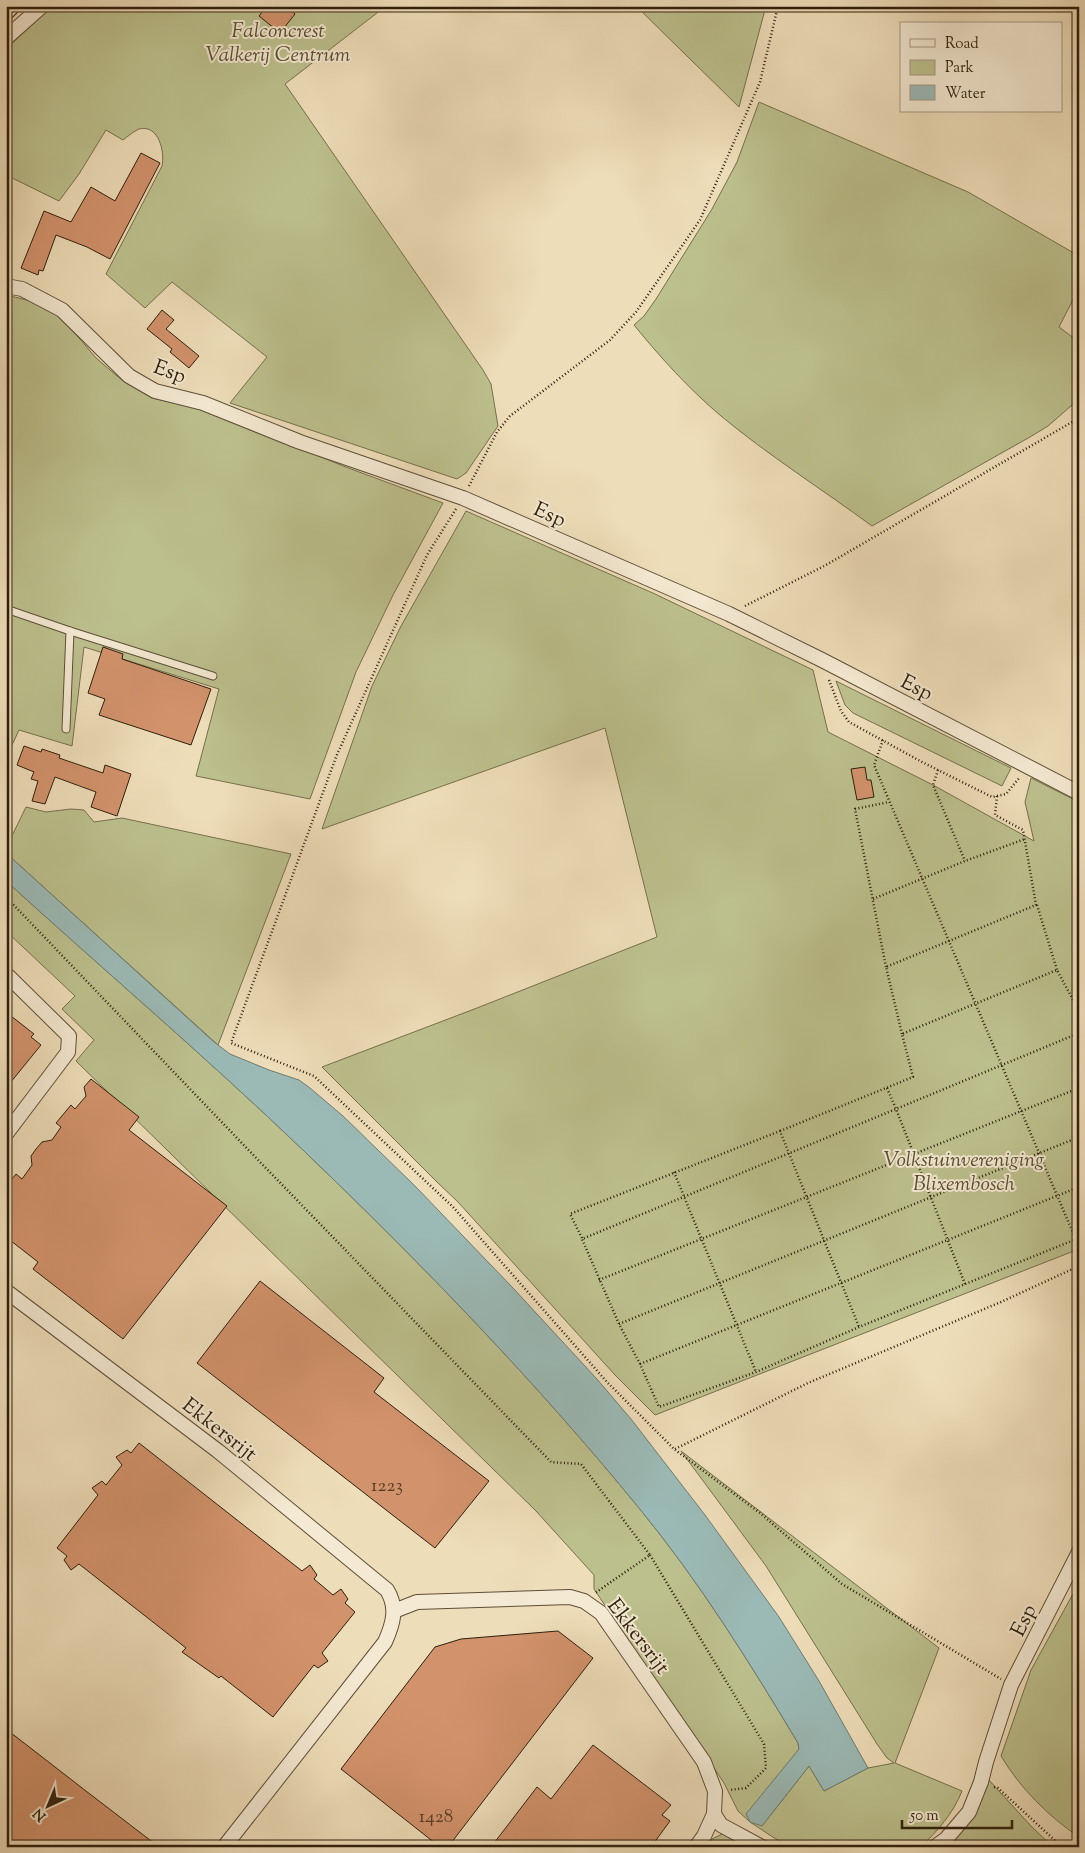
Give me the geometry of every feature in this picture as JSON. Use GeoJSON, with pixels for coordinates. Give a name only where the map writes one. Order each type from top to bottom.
{"type":"FeatureCollection","features":[{"type":"Feature","properties":{"kind":"street"},"geometry":{"type":"LineString","coordinates":[[6,38],[42,6]]}},
{"type":"Feature","properties":{"kind":"street","name":"Esp"},"geometry":{"type":"LineString","coordinates":[[6,286],[22,289],[62,310],[129,376],[155,390],[203,403],[300,442],[463,498],[729,614],[1079,793]]}},
{"type":"Feature","properties":{"kind":"street"},"geometry":{"type":"LineString","coordinates":[[6,974],[69,1036],[68,1052],[6,1134]]}},
{"type":"Feature","properties":{"kind":"street","name":"Ekkersrijt"},"geometry":{"type":"LineString","coordinates":[[6,1291],[218,1451],[387,1590],[393,1599],[394,1611],[417,1602],[570,1598],[584,1601],[602,1613],[704,1762],[715,1792],[714,1814],[704,1836],[696,1847]]}},
{"type":"Feature","properties":{"kind":"street","name":"Esp"},"geometry":{"type":"LineString","coordinates":[[981,1782],[1004,1705],[1012,1685],[1079,1552]]}},
{"type":"Feature","properties":{"kind":"street"},"geometry":{"type":"LineString","coordinates":[[224,1847],[385,1642],[392,1626],[394,1611]]}},
{"type":"Feature","properties":{"kind":"street"},"geometry":{"type":"LineString","coordinates":[[935,1847],[946,1839],[969,1812],[981,1782]]}},
{"type":"Feature","properties":{"kind":"street"},"geometry":{"type":"LineString","coordinates":[[714,1814],[721,1824],[762,1847]]}},
{"type":"Feature","properties":{"kind":"lane"},"geometry":{"type":"LineString","coordinates":[[6,609],[212,676]]}},
{"type":"Feature","properties":{"kind":"lane"},"geometry":{"type":"LineString","coordinates":[[66,729],[70,631]]}},
{"type":"Feature","properties":{"kind":"path"},"geometry":{"type":"LineString","coordinates":[[778,6],[760,82],[700,220],[636,312],[610,340],[510,416],[497,432],[463,498],[427,555],[336,757],[231,1042],[314,1076],[453,1207],[607,1382],[674,1449],[760,1513],[842,1584],[1012,1685]]}},
{"type":"Feature","properties":{"kind":"path"},"geometry":{"type":"LineString","coordinates":[[729,614],[826,565],[1079,418]]}},
{"type":"Feature","properties":{"kind":"path"},"geometry":{"type":"LineString","coordinates":[[822,660],[841,711],[849,722],[938,770],[992,797],[1006,794],[1028,766]]}},
{"type":"Feature","properties":{"kind":"path"},"geometry":{"type":"LineString","coordinates":[[883,740],[874,765],[890,802],[1002,1065],[1057,1196],[1077,1239],[859,1327],[756,1372],[659,1407],[640,1364],[619,1324],[570,1214],[913,1077],[886,967],[855,809],[890,802]]}},
{"type":"Feature","properties":{"kind":"path"},"geometry":{"type":"LineString","coordinates":[[938,770],[933,785],[965,861]]}},
{"type":"Feature","properties":{"kind":"path"},"geometry":{"type":"LineString","coordinates":[[997,796],[995,815],[1023,830],[1036,905],[1057,970],[1079,1010]]}},
{"type":"Feature","properties":{"kind":"path"},"geometry":{"type":"LineString","coordinates":[[873,899],[965,861],[1025,839]]}},
{"type":"Feature","properties":{"kind":"path"},"geometry":{"type":"LineString","coordinates":[[6,897],[551,1462],[581,1464],[650,1555],[764,1744],[766,1768],[746,1788],[715,1792]]}},
{"type":"Feature","properties":{"kind":"path"},"geometry":{"type":"LineString","coordinates":[[886,967],[1036,905]]}},
{"type":"Feature","properties":{"kind":"path"},"geometry":{"type":"LineString","coordinates":[[902,1034],[1057,970]]}},
{"type":"Feature","properties":{"kind":"path"},"geometry":{"type":"LineString","coordinates":[[582,1239],[1079,1034]]}},
{"type":"Feature","properties":{"kind":"path"},"geometry":{"type":"LineString","coordinates":[[887,1088],[965,1284]]}},
{"type":"Feature","properties":{"kind":"path"},"geometry":{"type":"LineString","coordinates":[[599,1280],[1079,1088]]}},
{"type":"Feature","properties":{"kind":"path"},"geometry":{"type":"LineString","coordinates":[[780,1131],[859,1327]]}},
{"type":"Feature","properties":{"kind":"path"},"geometry":{"type":"LineString","coordinates":[[619,1324],[1079,1137]]}},
{"type":"Feature","properties":{"kind":"path"},"geometry":{"type":"LineString","coordinates":[[674,1172],[756,1372]]}},
{"type":"Feature","properties":{"kind":"path"},"geometry":{"type":"LineString","coordinates":[[640,1364],[1079,1187]]}},
{"type":"Feature","properties":{"kind":"path"},"geometry":{"type":"LineString","coordinates":[[674,1449],[808,1383],[1001,1302],[1079,1266]]}},
{"type":"Feature","properties":{"kind":"path"},"geometry":{"type":"LineString","coordinates":[[584,1601],[650,1555]]}},
{"type":"Feature","properties":{"kind":"path"},"geometry":{"type":"LineString","coordinates":[[981,1782],[998,1788],[1062,1847]]}},
{"type":"Feature","properties":{"kind":"green space","name":"Falconcrest Valkerij Centrum"},"geometry":{"type":"Polygon","coordinates":[[[52,6],[386,6],[285,84],[491,384],[498,426],[466,473],[457,479],[230,403],[267,357],[172,282],[145,308],[106,274],[162,166],[163,160],[159,140],[151,131],[139,129],[123,140],[106,130],[79,174],[59,201],[6,175],[6,49],[52,6]]]}},
{"type":"Feature","properties":{"kind":"green space"},"geometry":{"type":"Polygon","coordinates":[[[636,6],[766,6],[739,107],[636,6]]]}},
{"type":"Feature","properties":{"kind":"green space"},"geometry":{"type":"Polygon","coordinates":[[[759,102],[968,192],[1079,256],[1079,288],[1059,327],[1079,342],[1079,399],[1048,426],[872,526],[721,416],[675,372],[634,325],[644,316],[656,299],[712,209],[737,162],[759,102]]]}},
{"type":"Feature","properties":{"kind":"green space"},"geometry":{"type":"Polygon","coordinates":[[[6,295],[27,300],[49,309],[63,319],[96,358],[123,381],[152,398],[211,411],[343,466],[443,503],[393,595],[356,672],[310,799],[196,776],[219,689],[84,647],[72,746],[19,730],[6,758],[6,295]]]}},
{"type":"Feature","properties":{"kind":"green space","name":"Volkstuinvereniging Blixembosch"},"geometry":{"type":"Polygon","coordinates":[[[466,511],[655,594],[813,670],[828,732],[933,785],[1034,841],[1025,802],[1031,778],[1079,802],[1079,1249],[655,1415],[615,1375],[458,1202],[322,1067],[657,937],[605,728],[322,829],[372,686],[401,626],[466,511]]]}},
{"type":"Feature","properties":{"kind":"green space"},"geometry":{"type":"Polygon","coordinates":[[[836,681],[1011,768],[1002,786],[853,713],[845,705],[836,681]]]}},
{"type":"Feature","properties":{"kind":"green space"},"geometry":{"type":"Polygon","coordinates":[[[26,807],[46,812],[71,809],[84,810],[94,822],[122,818],[291,854],[218,1045],[6,853],[6,848],[26,807]]]}},
{"type":"Feature","properties":{"kind":"green space"},"geometry":{"type":"Polygon","coordinates":[[[6,881],[230,1082],[392,1237],[519,1369],[639,1508],[703,1593],[798,1743],[799,1749],[762,1826],[809,1766],[824,1791],[868,1768],[894,1763],[887,1758],[877,1744],[766,1566],[681,1451],[939,1648],[895,1763],[962,1791],[944,1821],[921,1847],[788,1847],[750,1822],[738,1811],[724,1783],[594,1589],[594,1575],[536,1511],[76,1061],[94,1040],[62,1009],[75,996],[6,931],[6,881]]]}},
{"type":"Feature","properties":{"kind":"green space"},"geometry":{"type":"Polygon","coordinates":[[[1079,1583],[1079,1837],[1056,1820],[1036,1801],[1001,1756],[1031,1670],[1079,1583]]]}},
{"type":"Feature","properties":{"kind":"green space"},"geometry":{"type":"Polygon","coordinates":[[[988,1779],[1031,1826],[1053,1847],[943,1847],[988,1779]]]}},
{"type":"Feature","properties":{"kind":"green space"},"geometry":{"type":"Polygon","coordinates":[[[724,1833],[749,1847],[725,1845],[722,1847],[706,1847],[712,1839],[724,1833]]]}},
{"type":"Feature","properties":{"kind":"water"},"geometry":{"type":"Polygon","coordinates":[[[6,853],[214,1042],[230,1054],[299,1080],[343,1116],[415,1186],[513,1288],[631,1419],[705,1515],[779,1617],[819,1681],[868,1768],[824,1791],[809,1766],[762,1826],[750,1822],[746,1814],[799,1749],[798,1743],[723,1623],[661,1536],[600,1461],[519,1369],[392,1237],[230,1082],[6,881],[6,853]]]}},
{"type":"Feature","properties":{"kind":"building"},"geometry":{"type":"Polygon","coordinates":[[[267,6],[285,6],[295,14],[280,33],[259,16],[267,6]]]}},
{"type":"Feature","properties":{"kind":"building"},"geometry":{"type":"Polygon","coordinates":[[[141,153],[160,163],[110,259],[87,247],[56,235],[43,271],[39,270],[38,275],[21,268],[44,211],[71,222],[91,187],[115,201],[141,153]]]}},
{"type":"Feature","properties":{"kind":"building"},"geometry":{"type":"Polygon","coordinates":[[[162,310],[174,320],[166,329],[199,356],[189,368],[170,352],[172,349],[147,329],[162,310]]]}},
{"type":"Feature","properties":{"kind":"building"},"geometry":{"type":"Polygon","coordinates":[[[103,647],[123,654],[122,659],[211,689],[191,745],[99,715],[105,699],[88,693],[103,647]]]}},
{"type":"Feature","properties":{"kind":"building"},"geometry":{"type":"Polygon","coordinates":[[[24,746],[41,752],[42,749],[60,755],[59,758],[103,773],[105,765],[131,774],[117,816],[91,807],[96,792],[55,777],[45,804],[32,801],[38,781],[31,779],[34,772],[17,765],[24,746]]]}},
{"type":"Feature","properties":{"kind":"building"},"geometry":{"type":"Polygon","coordinates":[[[865,767],[867,780],[871,780],[874,797],[857,800],[851,769],[865,767]]]}},
{"type":"Feature","properties":{"kind":"building"},"geometry":{"type":"Polygon","coordinates":[[[6,1012],[34,1034],[31,1037],[41,1045],[6,1088],[6,1012]]]}},
{"type":"Feature","properties":{"kind":"building"},"geometry":{"type":"Polygon","coordinates":[[[91,1079],[139,1117],[129,1130],[227,1206],[123,1339],[33,1269],[38,1262],[6,1237],[6,1187],[16,1174],[22,1179],[32,1165],[31,1156],[42,1142],[52,1140],[61,1127],[56,1123],[71,1105],[75,1109],[86,1096],[84,1087],[91,1079]]]}},
{"type":"Feature","properties":{"kind":"building"},"geometry":{"type":"Polygon","coordinates":[[[260,1281],[384,1378],[374,1392],[489,1481],[435,1548],[197,1363],[260,1281]]]}},
{"type":"Feature","properties":{"kind":"building"},"geometry":{"type":"Polygon","coordinates":[[[139,1443],[302,1571],[310,1565],[317,1575],[314,1579],[333,1595],[341,1589],[348,1599],[345,1603],[355,1612],[322,1653],[328,1661],[318,1668],[314,1665],[273,1717],[221,1676],[219,1678],[182,1652],[186,1648],[79,1564],[71,1570],[64,1560],[67,1556],[57,1548],[98,1495],[92,1488],[102,1481],[106,1485],[122,1465],[116,1457],[127,1450],[131,1453],[139,1443]]]}},
{"type":"Feature","properties":{"kind":"building"},"geometry":{"type":"Polygon","coordinates":[[[558,1631],[593,1658],[448,1847],[440,1847],[341,1769],[435,1647],[461,1639],[558,1631]]]}},
{"type":"Feature","properties":{"kind":"building"},"geometry":{"type":"Polygon","coordinates":[[[6,1729],[86,1791],[159,1847],[6,1847],[6,1729]]]}},
{"type":"Feature","properties":{"kind":"building"},"geometry":{"type":"Polygon","coordinates":[[[593,1745],[671,1805],[662,1815],[670,1821],[651,1847],[491,1847],[537,1787],[551,1799],[593,1745]]]}}]}
